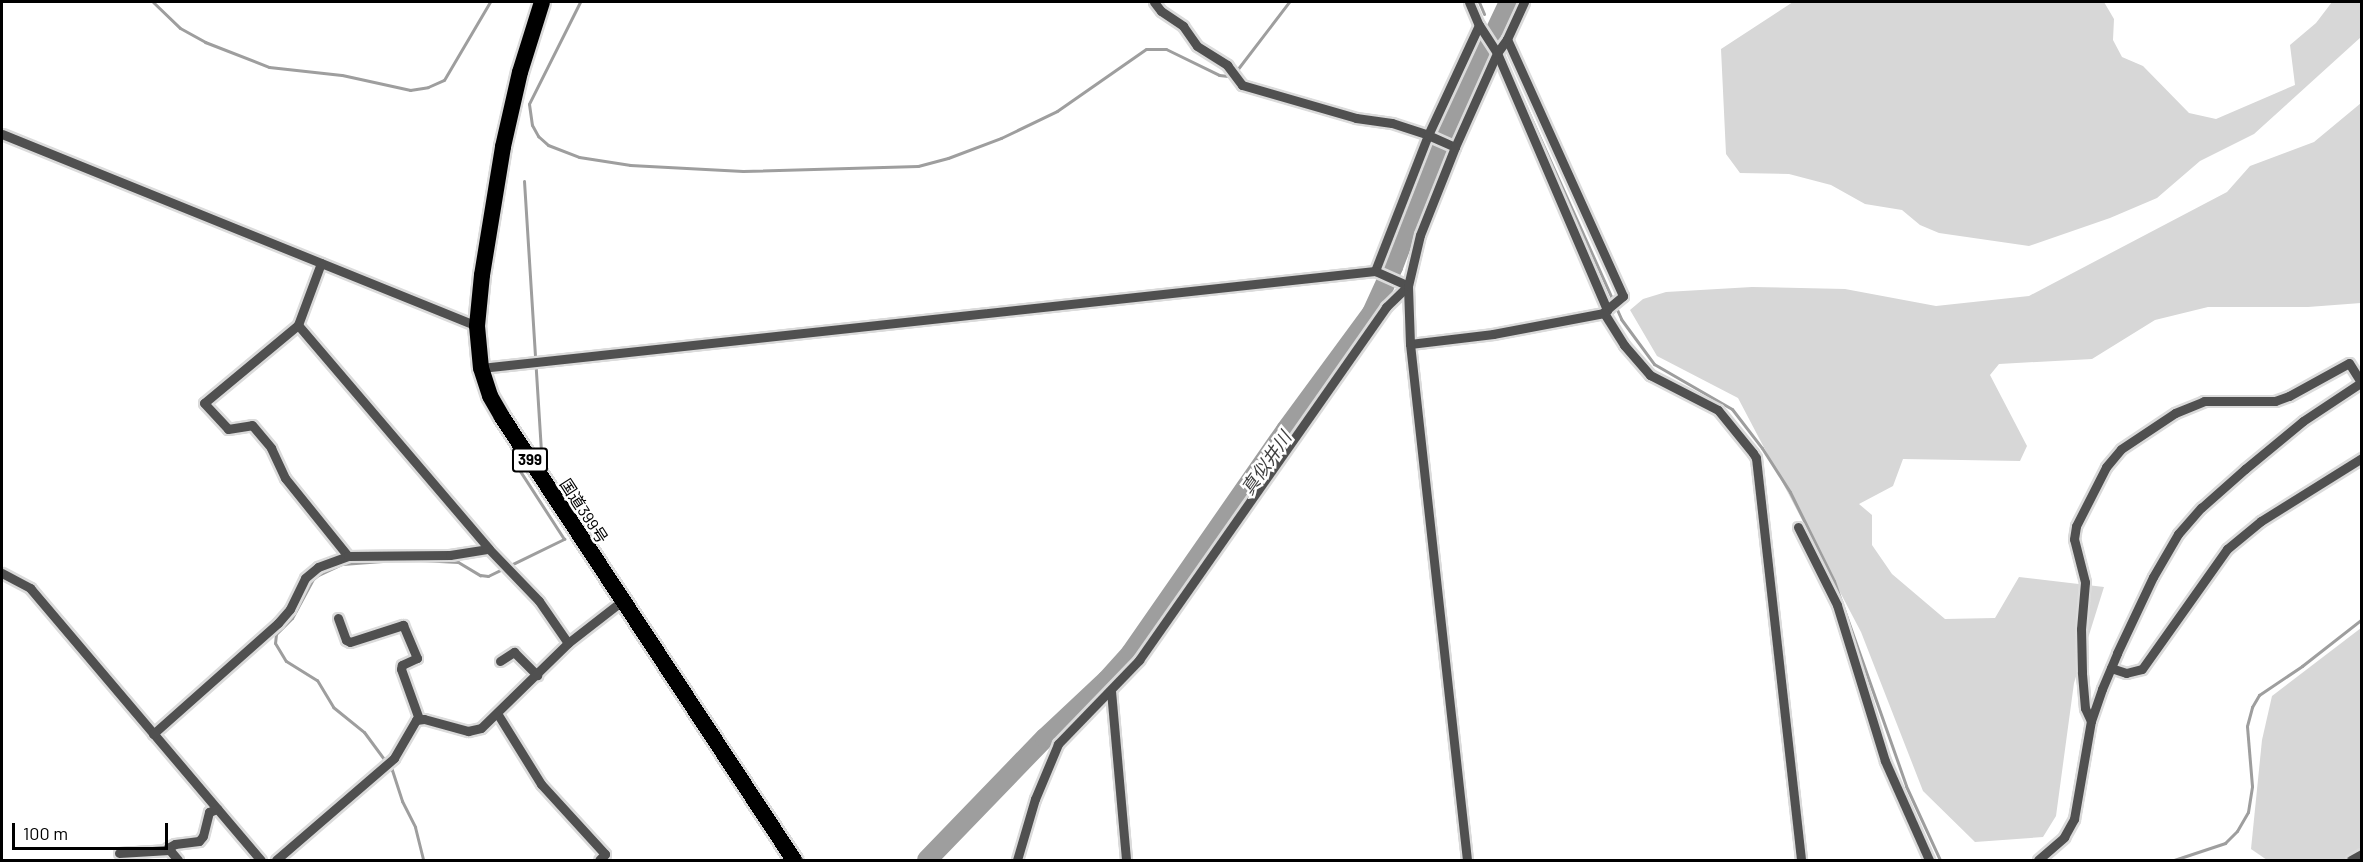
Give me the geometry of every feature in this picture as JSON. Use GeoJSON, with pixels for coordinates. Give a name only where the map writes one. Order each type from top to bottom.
{"type":"FeatureCollection","features":[{"type":"Feature","properties":{"kind":"highway","name":"国道399号"},"geometry":{"type":"LineString","coordinates":[[543,2],[520,72],[503,147],[482,275],[477,326],[481,368],[490,396],[502,417],[794,861]]}},
{"type":"Feature","properties":{"kind":"street"},"geometry":{"type":"LineString","coordinates":[[1154,2],[1161,11],[1183,26],[1197,46],[1231,69],[1236,80],[1242,85],[1356,118],[1392,123],[1454,146]]}},
{"type":"Feature","properties":{"kind":"street"},"geometry":{"type":"LineString","coordinates":[[1469,2],[1480,27],[1495,51],[1624,345],[1650,375],[1718,410],[1756,458],[1801,861]]}},
{"type":"Feature","properties":{"kind":"street"},"geometry":{"type":"LineString","coordinates":[[1467,861],[1405,285],[1420,236],[1454,146],[1495,51],[1507,39],[1524,2]]}},
{"type":"Feature","properties":{"kind":"street"},"geometry":{"type":"LineString","coordinates":[[1377,272],[1430,136],[1480,27]]}},
{"type":"Feature","properties":{"kind":"street"},"geometry":{"type":"LineString","coordinates":[[1410,344],[1494,334],[1607,310],[1623,296],[1507,39]]}},
{"type":"Feature","properties":{"kind":"street"},"geometry":{"type":"LineString","coordinates":[[2,134],[477,326]]}},
{"type":"Feature","properties":{"kind":"street"},"geometry":{"type":"LineString","coordinates":[[321,263],[298,325],[204,403],[228,429],[252,425],[271,448],[285,478],[348,556]]}},
{"type":"Feature","properties":{"kind":"street"},"geometry":{"type":"LineString","coordinates":[[481,368],[1377,272],[1405,285]]}},
{"type":"Feature","properties":{"kind":"street"},"geometry":{"type":"LineString","coordinates":[[1017,861],[1035,799],[1053,753],[1072,729],[1139,660],[1386,307],[1405,285]]}},
{"type":"Feature","properties":{"kind":"street"},"geometry":{"type":"LineString","coordinates":[[298,325],[489,549],[546,609],[568,643]]}},
{"type":"Feature","properties":{"kind":"street"},"geometry":{"type":"LineString","coordinates":[[2038,861],[2064,837],[2074,819],[2091,721],[2111,668],[2153,577],[2178,534],[2193,516],[2245,469],[2303,422],[2361,382],[2349,363],[2289,396],[2275,401],[2204,401],[2175,413],[2121,449],[2106,467],[2076,526],[2074,539],[2085,582],[2081,655],[2085,708],[2091,721]]}},
{"type":"Feature","properties":{"kind":"street"},"geometry":{"type":"LineString","coordinates":[[2111,668],[2126,673],[2142,669],[2227,549],[2260,521],[2361,458]]}},
{"type":"Feature","properties":{"kind":"street"},"geometry":{"type":"LineString","coordinates":[[1798,527],[1837,605],[1885,761],[1929,861]]}},
{"type":"Feature","properties":{"kind":"street"},"geometry":{"type":"LineString","coordinates":[[153,734],[278,623],[290,609],[299,586],[310,573],[330,561],[348,556],[450,555],[489,549]]}},
{"type":"Feature","properties":{"kind":"street"},"geometry":{"type":"LineString","coordinates":[[2,573],[30,588],[261,861]]}},
{"type":"Feature","properties":{"kind":"street"},"geometry":{"type":"LineString","coordinates":[[419,719],[473,731],[497,713],[568,643],[622,601]]}},
{"type":"Feature","properties":{"kind":"street"},"geometry":{"type":"LineString","coordinates":[[338,618],[347,641],[350,642],[403,625],[417,658],[402,665],[401,669],[419,719]]}},
{"type":"Feature","properties":{"kind":"street"},"geometry":{"type":"LineString","coordinates":[[500,661],[514,652],[537,675]]}},
{"type":"Feature","properties":{"kind":"street"},"geometry":{"type":"LineString","coordinates":[[1111,691],[1126,861]]}},
{"type":"Feature","properties":{"kind":"street"},"geometry":{"type":"LineString","coordinates":[[497,713],[541,784],[605,854],[599,861]]}},
{"type":"Feature","properties":{"kind":"street"},"geometry":{"type":"LineString","coordinates":[[276,861],[386,766],[394,758],[410,726],[419,719]]}},
{"type":"Feature","properties":{"kind":"street"},"geometry":{"type":"LineString","coordinates":[[119,853],[169,850],[175,844],[199,841],[203,836],[209,812],[216,809]]}},
{"type":"Feature","properties":{"kind":"street"},"geometry":{"type":"LineString","coordinates":[[169,850],[178,861]]}},
{"type":"Feature","properties":{"kind":"street"},"geometry":{"type":"LineString","coordinates":[[2351,861],[2361,854]]}},
{"type":"Feature","properties":{"kind":"shaded area"},"geometry":{"type":"Polygon","coordinates":[[[1793,2],[2104,2],[2114,19],[2113,40],[2122,57],[2143,66],[2189,113],[2216,119],[2295,85],[2290,45],[2316,23],[2332,2],[2361,2],[2361,37],[2254,134],[2200,161],[2157,198],[2110,218],[2029,246],[1939,233],[1920,225],[1902,210],[1865,204],[1831,185],[1789,174],[1740,173],[1726,154],[1721,49],[1793,2]]]}},
{"type":"Feature","properties":{"kind":"shaded area"},"geometry":{"type":"Polygon","coordinates":[[[2361,103],[2361,303],[2308,307],[2208,307],[2155,320],[2092,359],[1999,364],[1990,375],[2027,446],[2020,461],[1903,459],[1893,486],[1859,504],[1872,515],[1872,545],[1892,574],[1945,619],[1995,618],[2019,577],[2104,587],[2074,683],[2056,816],[2043,837],[1975,842],[1923,791],[1861,632],[1738,398],[1657,356],[1630,310],[1643,299],[1666,292],[1752,287],[1845,289],[1936,306],[2029,296],[2227,192],[2250,166],[2314,142],[2361,103]]]}},
{"type":"Feature","properties":{"kind":"shaded area"},"geometry":{"type":"Polygon","coordinates":[[[2361,628],[2361,860],[2267,860],[2251,849],[2262,740],[2272,696],[2361,628]]]}},
{"type":"Feature","properties":{"kind":"waterway"},"geometry":{"type":"LineString","coordinates":[[153,2],[180,28],[205,42],[269,67],[342,75],[410,90],[428,87],[444,80],[490,2]]}},
{"type":"Feature","properties":{"kind":"waterway"},"geometry":{"type":"LineString","coordinates":[[580,2],[529,104],[532,125],[538,136],[548,145],[579,157],[630,165],[743,171],[918,166],[948,158],[1001,138],[1057,111],[1146,49],[1166,49],[1219,75],[1228,76],[1237,70],[1289,2]]}},
{"type":"Feature","properties":{"kind":"waterway"},"geometry":{"type":"LineString","coordinates":[[1479,2],[1484,14]]}},
{"type":"Feature","properties":{"kind":"waterway","name":"真似井川"},"geometry":{"type":"LineString","coordinates":[[927,860],[1045,738],[1107,680],[1131,653],[1286,430],[1372,313],[1393,267],[1432,165],[1509,2]]}},
{"type":"Feature","properties":{"kind":"waterway"},"geometry":{"type":"LineString","coordinates":[[1508,67],[1621,319],[1654,364],[1732,409],[1762,448],[1790,492],[1834,581],[1906,786],[1940,860]]}},
{"type":"Feature","properties":{"kind":"waterway"},"geometry":{"type":"LineString","coordinates":[[524,181],[541,453],[537,456]]}},
{"type":"Feature","properties":{"kind":"waterway"},"geometry":{"type":"LineString","coordinates":[[420,560],[458,562],[480,575],[488,576],[564,539],[518,468],[521,466]]}},
{"type":"Feature","properties":{"kind":"waterway"},"geometry":{"type":"LineString","coordinates":[[396,560],[342,564],[318,575],[313,579],[292,618],[276,634],[275,643],[286,661],[317,680],[333,707],[364,732],[392,770],[402,801],[415,827],[423,860]]}},
{"type":"Feature","properties":{"kind":"waterway"},"geometry":{"type":"LineString","coordinates":[[2174,860],[2225,843],[2237,831],[2248,812],[2252,786],[2247,726],[2252,707],[2259,695],[2302,666],[2362,619]]}}]}
